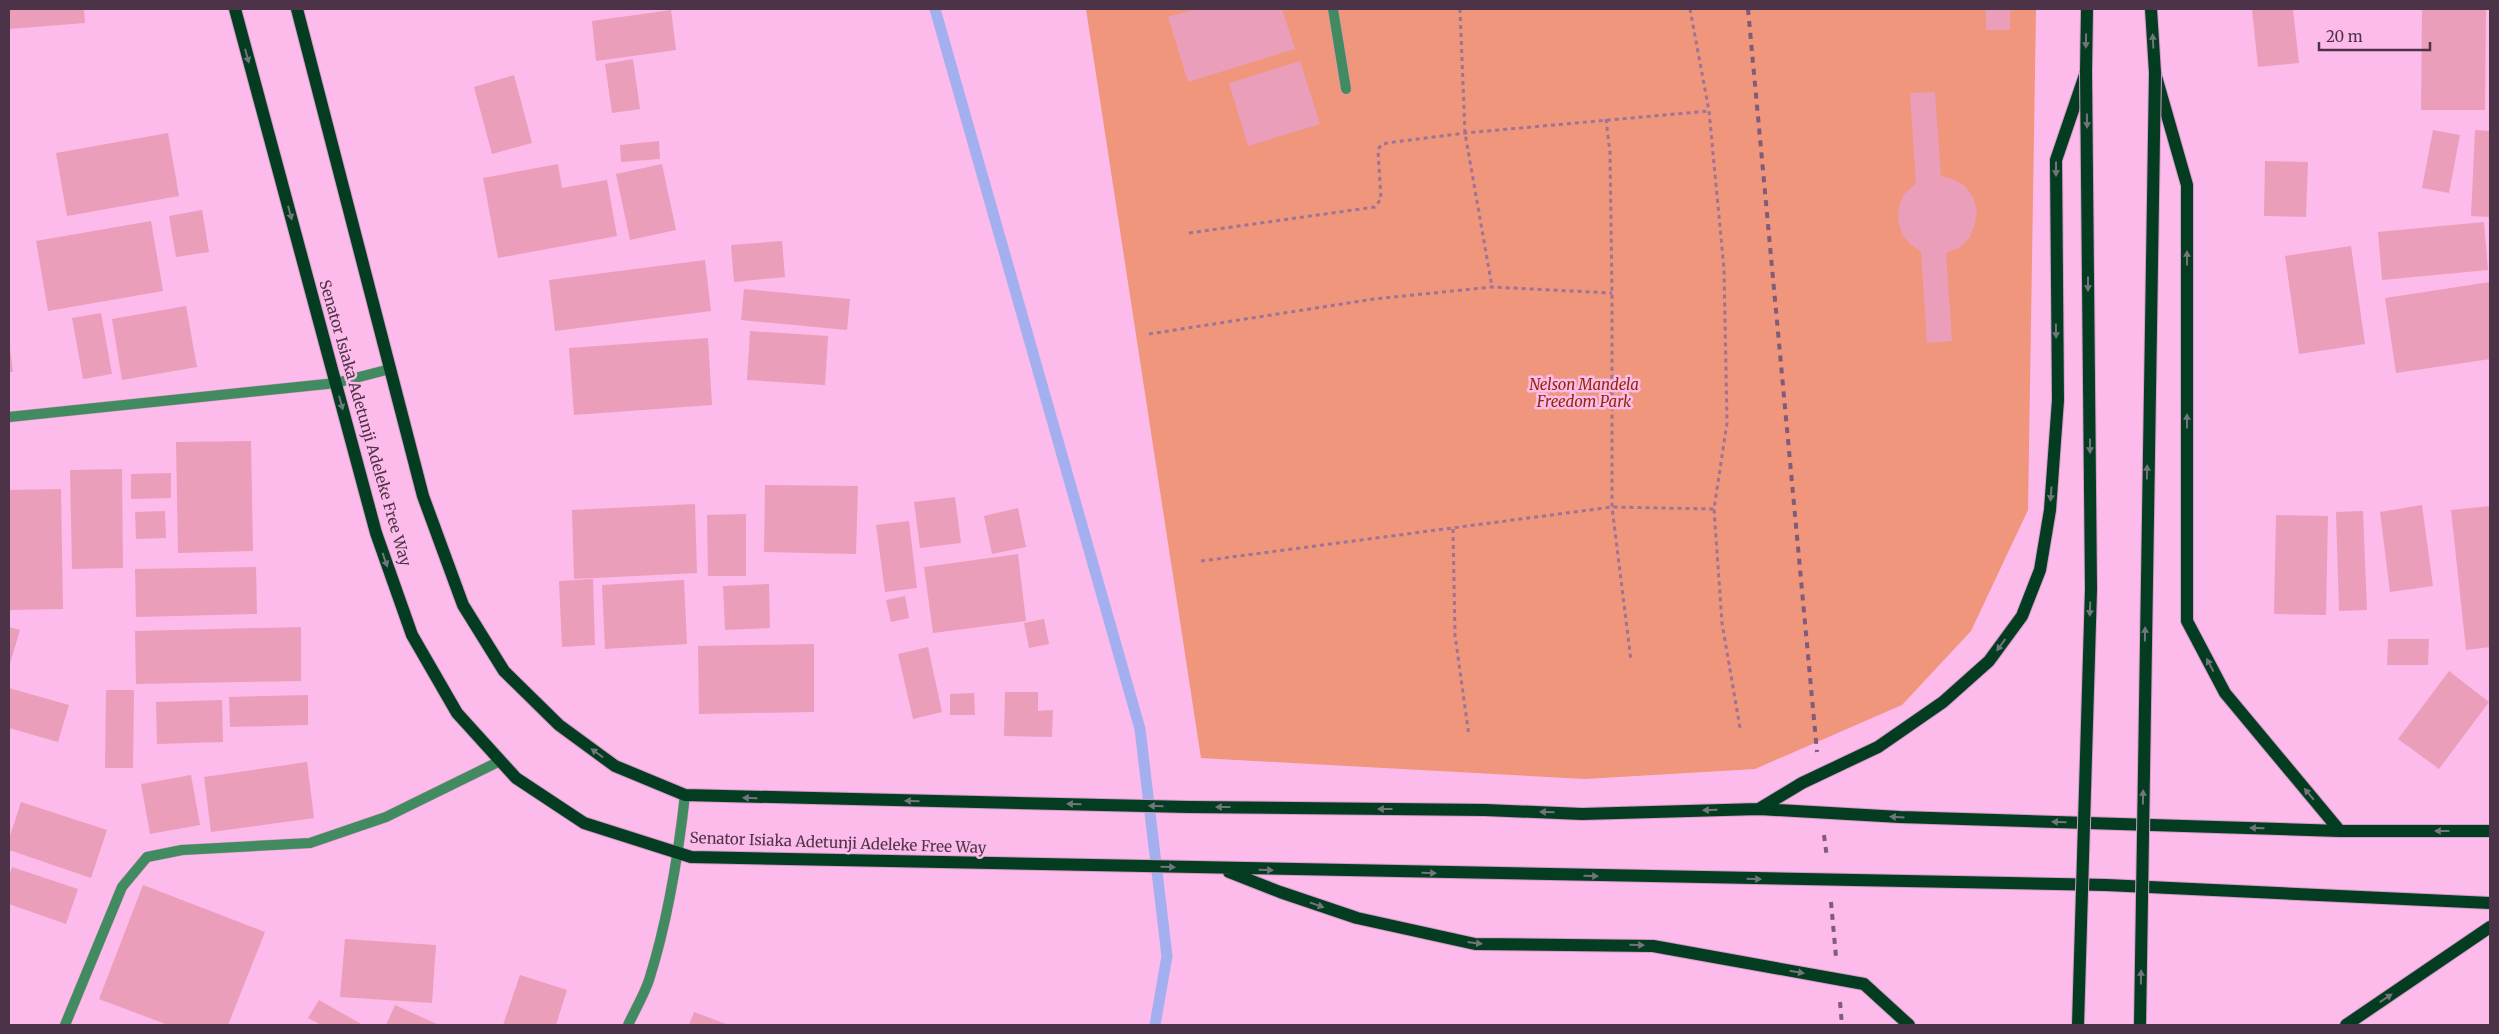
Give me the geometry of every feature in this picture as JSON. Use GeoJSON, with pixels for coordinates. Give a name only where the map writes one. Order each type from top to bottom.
{"type":"FeatureCollection","features":[{"type":"Feature","properties":{"kind":"main road","name":"Senator Isiaka Adetunji Adeleke Free Way"},"geometry":{"type":"LineString","coordinates":[[235,9],[376,533],[412,635],[457,713],[500,761],[516,778],[584,823],[690,856],[1222,869],[2106,885],[2490,903]]}},
{"type":"Feature","properties":{"kind":"main road"},"geometry":{"type":"LineString","coordinates":[[297,9],[423,496],[464,605],[504,671],[559,725],[615,766],[685,795],[1189,807],[1485,810],[1582,814],[1759,809],[1910,818],[2340,831],[2490,831]]}},
{"type":"Feature","properties":{"kind":"main road"},"geometry":{"type":"LineString","coordinates":[[2078,1025],[2090,590],[2087,9]]}},
{"type":"Feature","properties":{"kind":"main road"},"geometry":{"type":"LineString","coordinates":[[2140,1025],[2155,73],[2152,9]]}},
{"type":"Feature","properties":{"kind":"main road"},"geometry":{"type":"LineString","coordinates":[[1759,809],[1802,783],[1878,748],[1943,702],[1989,661],[2022,616],[2040,570],[2050,510],[2058,400],[2056,160],[2086,72]]}},
{"type":"Feature","properties":{"kind":"main road"},"geometry":{"type":"LineString","coordinates":[[2155,73],[2188,185],[2187,621],[2225,693],[2340,831]]}},
{"type":"Feature","properties":{"kind":"main road"},"geometry":{"type":"LineString","coordinates":[[1222,869],[1280,892],[1358,918],[1475,944],[1653,946],[1864,984],[1909,1025]]}},
{"type":"Feature","properties":{"kind":"main road"},"geometry":{"type":"LineString","coordinates":[[2346,1025],[2490,927]]}},
{"type":"Feature","properties":{"kind":"street"},"geometry":{"type":"LineString","coordinates":[[1333,9],[1346,89]]}},
{"type":"Feature","properties":{"kind":"street"},"geometry":{"type":"LineString","coordinates":[[9,417],[336,383],[390,369]]}},
{"type":"Feature","properties":{"kind":"street"},"geometry":{"type":"LineString","coordinates":[[65,1025],[122,887],[147,857],[182,850],[310,843],[386,817],[500,761]]}},
{"type":"Feature","properties":{"kind":"street"},"geometry":{"type":"LineString","coordinates":[[628,1025],[649,981],[667,915],[679,854],[685,795]]}},
{"type":"Feature","properties":{"kind":"path"},"geometry":{"type":"LineString","coordinates":[[1460,9],[1465,133],[1492,287]]}},
{"type":"Feature","properties":{"kind":"path"},"geometry":{"type":"LineString","coordinates":[[1690,9],[1709,111],[1724,269],[1727,423],[1714,509],[1722,623],[1740,728]]}},
{"type":"Feature","properties":{"kind":"path"},"geometry":{"type":"LineString","coordinates":[[1189,233],[1376,207],[1381,199],[1378,150],[1381,145],[1465,133],[1709,111]]}},
{"type":"Feature","properties":{"kind":"path"},"geometry":{"type":"LineString","coordinates":[[1606,119],[1610,153],[1612,507],[1631,661]]}},
{"type":"Feature","properties":{"kind":"path"},"geometry":{"type":"LineString","coordinates":[[1149,334],[1374,299],[1492,287],[1612,293]]}},
{"type":"Feature","properties":{"kind":"path"},"geometry":{"type":"LineString","coordinates":[[1201,561],[1612,507],[1714,509]]}},
{"type":"Feature","properties":{"kind":"path"},"geometry":{"type":"LineString","coordinates":[[1453,529],[1455,635],[1469,736]]}},
{"type":"Feature","properties":{"kind":"green space","name":"Nelson Mandela Freedom Park"},"geometry":{"type":"Polygon","coordinates":[[[1086,9],[2036,9],[2028,510],[1971,631],[1902,705],[1755,769],[1585,779],[1201,758],[1086,9]]]}},
{"type":"Feature","properties":{"kind":"building"},"geometry":{"type":"Polygon","coordinates":[[[9,9],[84,9],[85,23],[9,29],[9,9]]]}},
{"type":"Feature","properties":{"kind":"building"},"geometry":{"type":"Polygon","coordinates":[[[1196,9],[1282,9],[1295,49],[1188,82],[1168,17],[1196,9]]]}},
{"type":"Feature","properties":{"kind":"building"},"geometry":{"type":"Polygon","coordinates":[[[1986,9],[2010,9],[2010,30],[1986,30],[1986,9]]]}},
{"type":"Feature","properties":{"kind":"building"},"geometry":{"type":"Polygon","coordinates":[[[2252,9],[2293,9],[2299,63],[2258,67],[2252,9]]]}},
{"type":"Feature","properties":{"kind":"building"},"geometry":{"type":"Polygon","coordinates":[[[2422,9],[2486,9],[2485,110],[2421,110],[2422,9]]]}},
{"type":"Feature","properties":{"kind":"building"},"geometry":{"type":"Polygon","coordinates":[[[671,10],[676,50],[596,61],[592,21],[671,10]]]}},
{"type":"Feature","properties":{"kind":"building"},"geometry":{"type":"Polygon","coordinates":[[[633,59],[640,109],[612,113],[605,64],[633,59]]]}},
{"type":"Feature","properties":{"kind":"building"},"geometry":{"type":"Polygon","coordinates":[[[1300,61],[1320,124],[1248,146],[1229,83],[1300,61]]]}},
{"type":"Feature","properties":{"kind":"building"},"geometry":{"type":"Polygon","coordinates":[[[514,75],[532,143],[492,154],[474,87],[514,75]]]}},
{"type":"Feature","properties":{"kind":"building"},"geometry":{"type":"Polygon","coordinates":[[[1935,92],[1941,176],[1953,179],[1965,186],[1973,197],[1977,210],[1975,224],[1970,237],[1961,247],[1946,253],[1952,341],[1927,343],[1921,252],[1910,244],[1902,234],[1898,220],[1899,207],[1904,194],[1916,183],[1910,93],[1935,92]]]}},
{"type":"Feature","properties":{"kind":"building"},"geometry":{"type":"Polygon","coordinates":[[[2433,130],[2460,135],[2449,193],[2422,188],[2433,130]]]}},
{"type":"Feature","properties":{"kind":"building"},"geometry":{"type":"Polygon","coordinates":[[[2475,130],[2490,131],[2490,217],[2471,216],[2475,130]]]}},
{"type":"Feature","properties":{"kind":"building"},"geometry":{"type":"Polygon","coordinates":[[[168,133],[179,196],[67,216],[56,153],[168,133]]]}},
{"type":"Feature","properties":{"kind":"building"},"geometry":{"type":"Polygon","coordinates":[[[659,141],[660,159],[621,162],[620,145],[659,141]]]}},
{"type":"Feature","properties":{"kind":"building"},"geometry":{"type":"Polygon","coordinates":[[[2265,161],[2308,162],[2306,217],[2264,216],[2265,161]]]}},
{"type":"Feature","properties":{"kind":"building"},"geometry":{"type":"Polygon","coordinates":[[[558,164],[562,188],[607,180],[617,236],[498,258],[483,178],[558,164]]]}},
{"type":"Feature","properties":{"kind":"building"},"geometry":{"type":"Polygon","coordinates":[[[662,164],[676,230],[630,240],[616,174],[662,164]]]}},
{"type":"Feature","properties":{"kind":"building"},"geometry":{"type":"Polygon","coordinates":[[[202,210],[209,252],[176,257],[169,216],[202,210]]]}},
{"type":"Feature","properties":{"kind":"building"},"geometry":{"type":"Polygon","coordinates":[[[151,221],[163,291],[48,311],[36,241],[151,221]]]}},
{"type":"Feature","properties":{"kind":"building"},"geometry":{"type":"Polygon","coordinates":[[[2484,222],[2488,270],[2382,280],[2378,232],[2484,222]]]}},
{"type":"Feature","properties":{"kind":"building"},"geometry":{"type":"Polygon","coordinates":[[[782,241],[785,277],[734,282],[731,245],[782,241]]]}},
{"type":"Feature","properties":{"kind":"building"},"geometry":{"type":"Polygon","coordinates":[[[2351,246],[2365,344],[2299,354],[2285,256],[2351,246]]]}},
{"type":"Feature","properties":{"kind":"building"},"geometry":{"type":"Polygon","coordinates":[[[705,260],[711,311],[555,331],[549,280],[705,260]]]}},
{"type":"Feature","properties":{"kind":"building"},"geometry":{"type":"Polygon","coordinates":[[[2490,282],[2490,359],[2396,373],[2385,298],[2490,282]]]}},
{"type":"Feature","properties":{"kind":"building"},"geometry":{"type":"Polygon","coordinates":[[[744,289],[850,299],[847,330],[741,320],[744,289]]]}},
{"type":"Feature","properties":{"kind":"building"},"geometry":{"type":"Polygon","coordinates":[[[186,306],[197,367],[122,380],[112,319],[186,306]]]}},
{"type":"Feature","properties":{"kind":"building"},"geometry":{"type":"Polygon","coordinates":[[[101,313],[112,374],[83,379],[72,318],[101,313]]]}},
{"type":"Feature","properties":{"kind":"building"},"geometry":{"type":"Polygon","coordinates":[[[750,331],[828,336],[825,385],[747,380],[750,331]]]}},
{"type":"Feature","properties":{"kind":"building"},"geometry":{"type":"Polygon","coordinates":[[[708,338],[712,405],[574,415],[569,348],[708,338]]]}},
{"type":"Feature","properties":{"kind":"building"},"geometry":{"type":"Polygon","coordinates":[[[9,341],[13,372],[9,372],[9,341]]]}},
{"type":"Feature","properties":{"kind":"building"},"geometry":{"type":"Polygon","coordinates":[[[251,441],[253,551],[178,553],[176,442],[251,441]]]}},
{"type":"Feature","properties":{"kind":"building"},"geometry":{"type":"Polygon","coordinates":[[[122,469],[123,568],[72,569],[70,470],[122,469]]]}},
{"type":"Feature","properties":{"kind":"building"},"geometry":{"type":"Polygon","coordinates":[[[171,473],[171,498],[131,499],[131,474],[171,473]]]}},
{"type":"Feature","properties":{"kind":"building"},"geometry":{"type":"Polygon","coordinates":[[[765,485],[858,486],[856,554],[764,552],[765,485]]]}},
{"type":"Feature","properties":{"kind":"building"},"geometry":{"type":"Polygon","coordinates":[[[61,489],[63,609],[9,610],[9,490],[61,489]]]}},
{"type":"Feature","properties":{"kind":"building"},"geometry":{"type":"Polygon","coordinates":[[[955,497],[961,543],[920,548],[914,502],[955,497]]]}},
{"type":"Feature","properties":{"kind":"building"},"geometry":{"type":"Polygon","coordinates":[[[695,504],[697,573],[574,579],[572,510],[695,504]]]}},
{"type":"Feature","properties":{"kind":"building"},"geometry":{"type":"Polygon","coordinates":[[[2422,505],[2433,586],[2390,592],[2380,512],[2422,505]]]}},
{"type":"Feature","properties":{"kind":"building"},"geometry":{"type":"Polygon","coordinates":[[[2490,506],[2490,647],[2466,650],[2451,510],[2490,506]]]}},
{"type":"Feature","properties":{"kind":"building"},"geometry":{"type":"Polygon","coordinates":[[[1018,508],[1026,547],[992,554],[984,516],[1018,508]]]}},
{"type":"Feature","properties":{"kind":"building"},"geometry":{"type":"Polygon","coordinates":[[[165,511],[166,538],[136,539],[135,512],[165,511]]]}},
{"type":"Feature","properties":{"kind":"building"},"geometry":{"type":"Polygon","coordinates":[[[2363,511],[2367,610],[2339,611],[2336,512],[2363,511]]]}},
{"type":"Feature","properties":{"kind":"building"},"geometry":{"type":"Polygon","coordinates":[[[746,514],[746,576],[708,576],[707,515],[746,514]]]}},
{"type":"Feature","properties":{"kind":"building"},"geometry":{"type":"Polygon","coordinates":[[[2276,515],[2328,516],[2326,615],[2274,614],[2276,515]]]}},
{"type":"Feature","properties":{"kind":"building"},"geometry":{"type":"Polygon","coordinates":[[[909,521],[917,588],[885,592],[876,525],[909,521]]]}},
{"type":"Feature","properties":{"kind":"building"},"geometry":{"type":"Polygon","coordinates":[[[1018,554],[1026,621],[933,633],[924,567],[1018,554]]]}},
{"type":"Feature","properties":{"kind":"building"},"geometry":{"type":"Polygon","coordinates":[[[256,567],[257,614],[136,617],[135,569],[256,567]]]}},
{"type":"Feature","properties":{"kind":"building"},"geometry":{"type":"Polygon","coordinates":[[[593,579],[595,645],[562,647],[559,581],[593,579]]]}},
{"type":"Feature","properties":{"kind":"building"},"geometry":{"type":"Polygon","coordinates":[[[684,580],[687,644],[605,649],[602,585],[684,580]]]}},
{"type":"Feature","properties":{"kind":"building"},"geometry":{"type":"Polygon","coordinates":[[[769,584],[770,628],[725,630],[723,586],[769,584]]]}},
{"type":"Feature","properties":{"kind":"building"},"geometry":{"type":"Polygon","coordinates":[[[905,596],[909,618],[891,622],[886,600],[905,596]]]}},
{"type":"Feature","properties":{"kind":"building"},"geometry":{"type":"Polygon","coordinates":[[[1044,619],[1049,644],[1029,648],[1024,623],[1044,619]]]}},
{"type":"Feature","properties":{"kind":"building"},"geometry":{"type":"Polygon","coordinates":[[[9,627],[20,630],[9,667],[9,627]]]}},
{"type":"Feature","properties":{"kind":"building"},"geometry":{"type":"Polygon","coordinates":[[[301,627],[301,681],[136,684],[135,631],[301,627]]]}},
{"type":"Feature","properties":{"kind":"building"},"geometry":{"type":"Polygon","coordinates":[[[2388,639],[2429,639],[2428,665],[2387,665],[2388,639]]]}},
{"type":"Feature","properties":{"kind":"building"},"geometry":{"type":"Polygon","coordinates":[[[814,644],[814,712],[699,714],[698,646],[814,644]]]}},
{"type":"Feature","properties":{"kind":"building"},"geometry":{"type":"Polygon","coordinates":[[[928,647],[942,712],[913,719],[898,654],[928,647]]]}},
{"type":"Feature","properties":{"kind":"building"},"geometry":{"type":"Polygon","coordinates":[[[2449,671],[2489,702],[2439,769],[2398,739],[2449,671]]]}},
{"type":"Feature","properties":{"kind":"building"},"geometry":{"type":"Polygon","coordinates":[[[9,688],[69,705],[58,742],[9,728],[9,688]]]}},
{"type":"Feature","properties":{"kind":"building"},"geometry":{"type":"Polygon","coordinates":[[[106,690],[134,690],[133,768],[105,768],[106,690]]]}},
{"type":"Feature","properties":{"kind":"building"},"geometry":{"type":"Polygon","coordinates":[[[1005,692],[1038,692],[1038,711],[1053,710],[1052,737],[1004,736],[1005,692]]]}},
{"type":"Feature","properties":{"kind":"building"},"geometry":{"type":"Polygon","coordinates":[[[974,693],[975,715],[950,715],[950,694],[974,693]]]}},
{"type":"Feature","properties":{"kind":"building"},"geometry":{"type":"Polygon","coordinates":[[[308,695],[308,725],[230,727],[229,697],[308,695]]]}},
{"type":"Feature","properties":{"kind":"building"},"geometry":{"type":"Polygon","coordinates":[[[222,700],[223,742],[157,744],[156,702],[222,700]]]}},
{"type":"Feature","properties":{"kind":"building"},"geometry":{"type":"Polygon","coordinates":[[[307,762],[314,818],[211,832],[204,777],[307,762]]]}},
{"type":"Feature","properties":{"kind":"building"},"geometry":{"type":"Polygon","coordinates":[[[191,775],[200,825],[150,834],[141,784],[191,775]]]}},
{"type":"Feature","properties":{"kind":"building"},"geometry":{"type":"Polygon","coordinates":[[[21,802],[107,830],[91,878],[9,850],[9,839],[21,802]]]}},
{"type":"Feature","properties":{"kind":"building"},"geometry":{"type":"Polygon","coordinates":[[[12,867],[78,889],[66,924],[9,904],[9,877],[12,867]]]}},
{"type":"Feature","properties":{"kind":"building"},"geometry":{"type":"Polygon","coordinates":[[[143,885],[265,932],[228,1025],[168,1025],[99,999],[143,885]]]}},
{"type":"Feature","properties":{"kind":"building"},"geometry":{"type":"Polygon","coordinates":[[[345,939],[436,945],[432,1003],[340,997],[345,939]]]}},
{"type":"Feature","properties":{"kind":"building"},"geometry":{"type":"Polygon","coordinates":[[[520,975],[567,990],[556,1025],[503,1025],[520,975]]]}},
{"type":"Feature","properties":{"kind":"building"},"geometry":{"type":"Polygon","coordinates":[[[319,1000],[363,1025],[321,1025],[308,1018],[319,1000]]]}},
{"type":"Feature","properties":{"kind":"building"},"geometry":{"type":"Polygon","coordinates":[[[395,1005],[439,1025],[386,1025],[395,1005]]]}},
{"type":"Feature","properties":{"kind":"building"},"geometry":{"type":"Polygon","coordinates":[[[694,1012],[729,1025],[689,1025],[694,1012]]]}},
{"type":"Feature","properties":{"kind":"waterway"},"geometry":{"type":"LineString","coordinates":[[935,9],[1140,729],[1167,956],[1155,1025]]}},
{"type":"Feature","properties":{"kind":"railway"},"geometry":{"type":"LineString","coordinates":[[1748,9],[1817,752]]}},
{"type":"Feature","properties":{"kind":"railway"},"geometry":{"type":"LineString","coordinates":[[1824,835],[1827,858]]}},
{"type":"Feature","properties":{"kind":"railway"},"geometry":{"type":"LineString","coordinates":[[1831,902],[1836,957]]}},
{"type":"Feature","properties":{"kind":"railway"},"geometry":{"type":"LineString","coordinates":[[1840,1002],[1842,1025]]}}]}
